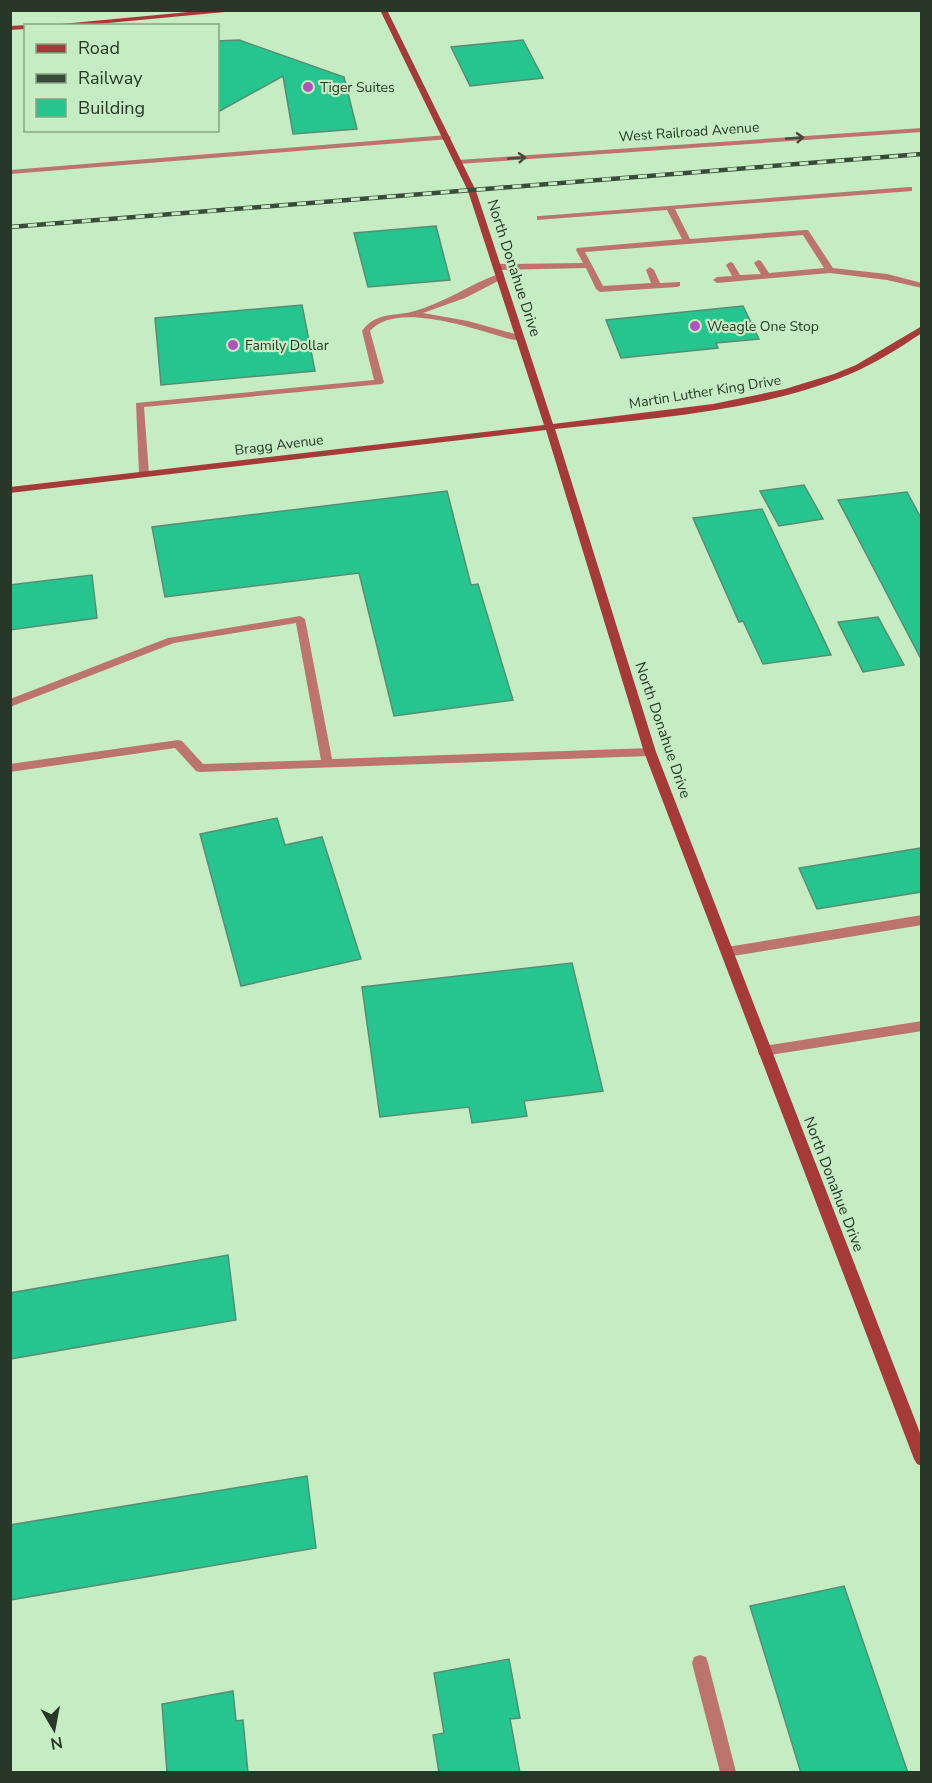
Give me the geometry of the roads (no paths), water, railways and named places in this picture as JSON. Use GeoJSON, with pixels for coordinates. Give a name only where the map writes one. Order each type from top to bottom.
{"type":"FeatureCollection","features":[{"type":"Feature","properties":{"kind":"main road"},"geometry":{"type":"LineString","coordinates":[[68,24],[243,10]]}},
{"type":"Feature","properties":{"kind":"main road","name":"North Donahue Drive"},"geometry":{"type":"LineString","coordinates":[[383,10],[447,136],[472,191],[550,428],[650,752],[921,1459]]}},
{"type":"Feature","properties":{"kind":"main road","name":"Martin Luther King Drive"},"geometry":{"type":"LineString","coordinates":[[550,428],[731,404],[788,392],[838,376],[884,354],[921,329]]}},
{"type":"Feature","properties":{"kind":"main road","name":"Bragg Avenue"},"geometry":{"type":"LineString","coordinates":[[10,490],[550,428]]}},
{"type":"Feature","properties":{"kind":"street","name":"West Railroad Avenue"},"geometry":{"type":"LineString","coordinates":[[458,162],[921,130]]}},
{"type":"Feature","properties":{"kind":"street"},"geometry":{"type":"LineString","coordinates":[[10,172],[447,136]]}},
{"type":"Feature","properties":{"kind":"street"},"geometry":{"type":"LineString","coordinates":[[540,218],[909,189]]}},
{"type":"Feature","properties":{"kind":"street"},"geometry":{"type":"LineString","coordinates":[[670,207],[688,242]]}},
{"type":"Feature","properties":{"kind":"street"},"geometry":{"type":"LineString","coordinates":[[677,284],[600,290],[580,250],[688,242],[746,241],[805,232],[830,270]]}},
{"type":"Feature","properties":{"kind":"street"},"geometry":{"type":"LineString","coordinates":[[674,243],[678,251]]}},
{"type":"Feature","properties":{"kind":"street"},"geometry":{"type":"LineString","coordinates":[[639,245],[643,255]]}},
{"type":"Feature","properties":{"kind":"street"},"geometry":{"type":"LineString","coordinates":[[758,263],[767,276]]}},
{"type":"Feature","properties":{"kind":"street"},"geometry":{"type":"LineString","coordinates":[[144,474],[139,405],[379,382],[366,331],[371,323],[390,316],[413,314],[462,296],[500,272],[589,265]]}},
{"type":"Feature","properties":{"kind":"street"},"geometry":{"type":"LineString","coordinates":[[730,265],[737,278]]}},
{"type":"Feature","properties":{"kind":"street"},"geometry":{"type":"LineString","coordinates":[[650,270],[657,286]]}},
{"type":"Feature","properties":{"kind":"street"},"geometry":{"type":"LineString","coordinates":[[717,280],[830,270],[887,277],[921,285]]}},
{"type":"Feature","properties":{"kind":"street"},"geometry":{"type":"LineString","coordinates":[[413,314],[468,324],[519,338]]}},
{"type":"Feature","properties":{"kind":"street"},"geometry":{"type":"LineString","coordinates":[[10,703],[172,640],[300,619],[327,764]]}},
{"type":"Feature","properties":{"kind":"street"},"geometry":{"type":"LineString","coordinates":[[10,768],[178,744],[200,768],[650,752]]}},
{"type":"Feature","properties":{"kind":"street"},"geometry":{"type":"LineString","coordinates":[[727,952],[921,920]]}},
{"type":"Feature","properties":{"kind":"street"},"geometry":{"type":"LineString","coordinates":[[764,1051],[921,1026]]}},
{"type":"Feature","properties":{"kind":"street"},"geometry":{"type":"LineString","coordinates":[[700,1663],[728,1773]]}},
{"type":"Feature","properties":{"kind":"railway"},"geometry":{"type":"LineString","coordinates":[[10,227],[922,154]]}},
{"type":"Feature","properties":{"kind":"place","name":"Tiger Suites"},"geometry":{"type":"Point","coordinates":[308,87]}},
{"type":"Feature","properties":{"kind":"place","name":"Weagle One Stop"},"geometry":{"type":"Point","coordinates":[695,326]}},
{"type":"Feature","properties":{"kind":"place","name":"Family Dollar"},"geometry":{"type":"Point","coordinates":[233,345]}}]}
